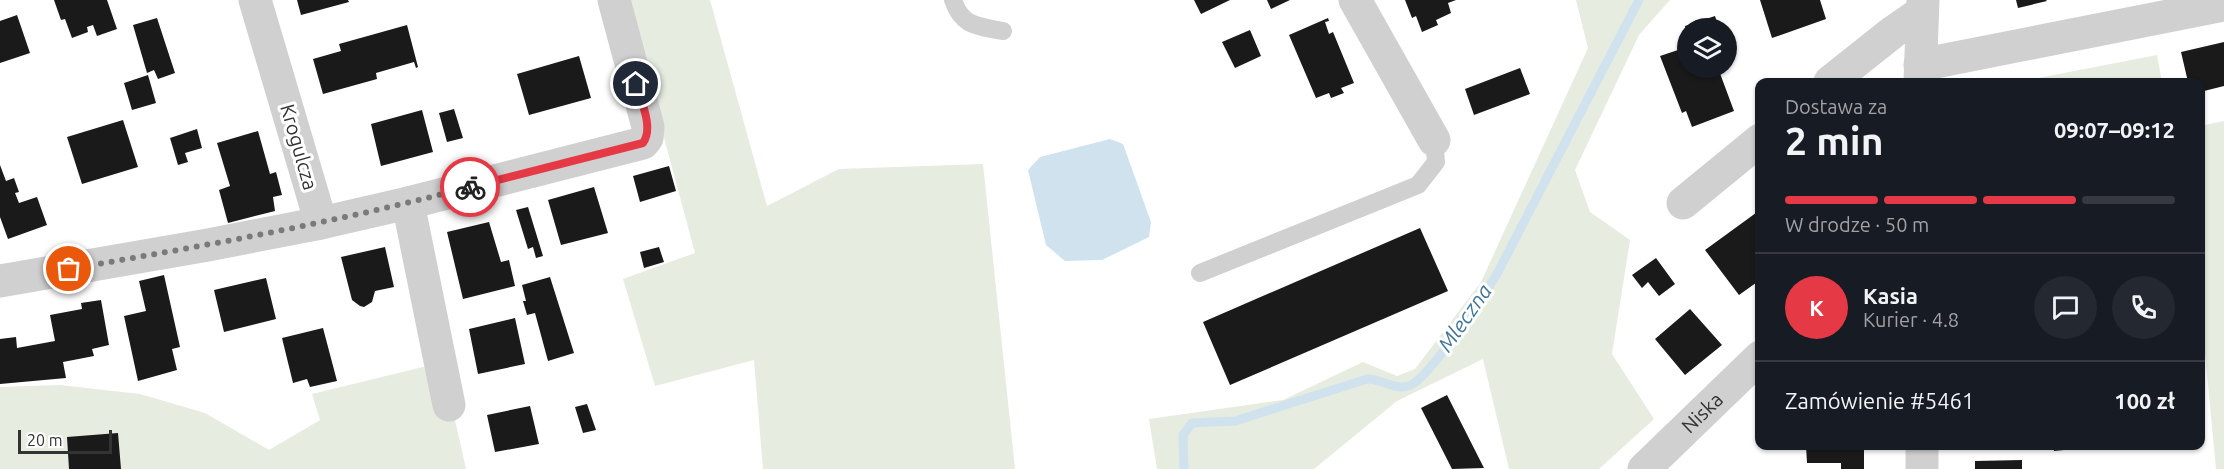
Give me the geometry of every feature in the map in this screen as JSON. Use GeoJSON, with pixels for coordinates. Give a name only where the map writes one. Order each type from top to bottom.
{"type":"FeatureCollection","features":[{"type":"Feature","properties":{"kind":"street","name":"Krogulcza"},"geometry":{"type":"LineString","coordinates":[[255,0],[321,223]]}},
{"type":"Feature","properties":{"kind":"street"},"geometry":{"type":"LineString","coordinates":[[0,281],[321,223],[643,143],[647,138],[648,127],[614,0]]}},
{"type":"Feature","properties":{"kind":"street"},"geometry":{"type":"LineString","coordinates":[[1355,0],[1434,140]]}},
{"type":"Feature","properties":{"kind":"street"},"geometry":{"type":"LineString","coordinates":[[1923,6],[1920,74],[2224,5]]}},
{"type":"Feature","properties":{"kind":"street"},"geometry":{"type":"LineString","coordinates":[[1835,78],[1923,6]]}},
{"type":"Feature","properties":{"kind":"street"},"geometry":{"type":"LineString","coordinates":[[1683,203],[1755,144]]}},
{"type":"Feature","properties":{"kind":"street"},"geometry":{"type":"LineString","coordinates":[[408,203],[449,405]]}},
{"type":"Feature","properties":{"kind":"street","name":"Niska"},"geometry":{"type":"LineString","coordinates":[[1644,469],[1755,362]]}},
{"type":"Feature","properties":{"kind":"street"},"geometry":{"type":"LineString","coordinates":[[1922,450],[1922,469]]}},
{"type":"Feature","properties":{"kind":"lane"},"geometry":{"type":"LineString","coordinates":[[953,0],[957,13],[970,24],[1003,31]]}},
{"type":"Feature","properties":{"kind":"lane"},"geometry":{"type":"LineString","coordinates":[[1200,273],[1418,185],[1436,162],[1434,140]]}},
{"type":"Feature","properties":{"kind":"shaded area"},"geometry":{"type":"Polygon","coordinates":[[[627,0],[710,0],[767,206],[839,169],[983,164],[1015,469],[763,469],[754,360],[655,386],[623,279],[695,253],[627,0]]]}},
{"type":"Feature","properties":{"kind":"shaded area"},"geometry":{"type":"Polygon","coordinates":[[[1576,0],[1670,0],[1639,35],[1575,170],[1590,212],[1630,240],[1612,354],[1654,419],[1599,469],[1509,469],[1483,359],[1397,401],[1314,469],[1157,469],[1149,419],[1283,400],[1363,362],[1397,376],[1415,369],[1481,282],[1588,48],[1576,0]]]}},
{"type":"Feature","properties":{"kind":"shaded area"},"geometry":{"type":"Polygon","coordinates":[[[2157,55],[2161,78],[2039,78],[2157,55]]]}},
{"type":"Feature","properties":{"kind":"shaded area"},"geometry":{"type":"Polygon","coordinates":[[[2224,121],[2224,469],[2216,469],[2205,353],[2205,125],[2224,121]]]}},
{"type":"Feature","properties":{"kind":"shaded area"},"geometry":{"type":"Polygon","coordinates":[[[431,365],[453,411],[466,469],[0,469],[0,387],[60,385],[140,394],[205,413],[269,450],[320,420],[312,394],[431,365]]]}},
{"type":"Feature","properties":{"kind":"water"},"geometry":{"type":"Polygon","coordinates":[[[1110,139],[1123,144],[1151,222],[1149,237],[1102,260],[1065,261],[1046,245],[1028,170],[1040,157],[1110,139]]]}},
{"type":"Feature","properties":{"kind":"building"},"geometry":{"type":"Polygon","coordinates":[[[54,0],[107,0],[117,29],[97,36],[93,25],[87,27],[88,32],[72,38],[65,19],[61,20],[54,0]]]}},
{"type":"Feature","properties":{"kind":"building"},"geometry":{"type":"Polygon","coordinates":[[[297,0],[348,0],[349,2],[301,15],[297,0]]]}},
{"type":"Feature","properties":{"kind":"building"},"geometry":{"type":"Polygon","coordinates":[[[1194,0],[1230,0],[1201,14],[1194,0]]]}},
{"type":"Feature","properties":{"kind":"building"},"geometry":{"type":"Polygon","coordinates":[[[1267,0],[1290,0],[1271,9],[1267,0]]]}},
{"type":"Feature","properties":{"kind":"building"},"geometry":{"type":"Polygon","coordinates":[[[1405,0],[1456,0],[1448,3],[1451,13],[1436,20],[1438,25],[1422,32],[1416,16],[1412,18],[1405,0]]]}},
{"type":"Feature","properties":{"kind":"building"},"geometry":{"type":"Polygon","coordinates":[[[1760,0],[1820,0],[1826,19],[1772,38],[1760,0]]]}},
{"type":"Feature","properties":{"kind":"building"},"geometry":{"type":"Polygon","coordinates":[[[2016,0],[2046,0],[2047,1],[2018,8],[2016,0]]]}},
{"type":"Feature","properties":{"kind":"building"},"geometry":{"type":"Polygon","coordinates":[[[17,15],[30,53],[0,63],[0,21],[17,15]]]}},
{"type":"Feature","properties":{"kind":"building"},"geometry":{"type":"Polygon","coordinates":[[[157,18],[175,73],[158,79],[154,70],[147,73],[133,25],[157,18]]]}},
{"type":"Feature","properties":{"kind":"building"},"geometry":{"type":"Polygon","coordinates":[[[1328,18],[1329,21],[1325,22],[1329,34],[1333,32],[1354,83],[1341,88],[1344,93],[1331,98],[1329,93],[1316,98],[1289,35],[1328,18]]]}},
{"type":"Feature","properties":{"kind":"building"},"geometry":{"type":"Polygon","coordinates":[[[407,25],[418,67],[416,68],[414,62],[376,73],[377,79],[323,94],[313,59],[341,51],[339,44],[407,25]]]}},
{"type":"Feature","properties":{"kind":"building"},"geometry":{"type":"Polygon","coordinates":[[[1250,30],[1261,56],[1235,68],[1222,42],[1250,30]]]}},
{"type":"Feature","properties":{"kind":"building"},"geometry":{"type":"Polygon","coordinates":[[[2224,42],[2224,86],[2205,91],[2205,78],[2187,78],[2181,52],[2224,42]]]}},
{"type":"Feature","properties":{"kind":"building"},"geometry":{"type":"Polygon","coordinates":[[[1677,50],[1677,78],[1722,78],[1734,111],[1692,127],[1686,111],[1682,113],[1660,56],[1677,50]]]}},
{"type":"Feature","properties":{"kind":"building"},"geometry":{"type":"Polygon","coordinates":[[[579,56],[591,98],[529,115],[517,74],[579,56]]]}},
{"type":"Feature","properties":{"kind":"building"},"geometry":{"type":"Polygon","coordinates":[[[1520,68],[1530,94],[1474,115],[1465,89],[1520,68]]]}},
{"type":"Feature","properties":{"kind":"building"},"geometry":{"type":"Polygon","coordinates":[[[148,75],[156,103],[132,110],[124,83],[148,75]]]}},
{"type":"Feature","properties":{"kind":"building"},"geometry":{"type":"Polygon","coordinates":[[[454,109],[463,138],[447,142],[439,113],[454,109]]]}},
{"type":"Feature","properties":{"kind":"building"},"geometry":{"type":"Polygon","coordinates":[[[422,110],[433,152],[381,166],[371,124],[422,110]]]}},
{"type":"Feature","properties":{"kind":"building"},"geometry":{"type":"Polygon","coordinates":[[[123,120],[138,167],[82,184],[67,137],[123,120]]]}},
{"type":"Feature","properties":{"kind":"building"},"geometry":{"type":"Polygon","coordinates":[[[197,129],[202,148],[185,153],[188,162],[178,165],[170,138],[197,129]]]}},
{"type":"Feature","properties":{"kind":"building"},"geometry":{"type":"Polygon","coordinates":[[[258,131],[270,174],[276,172],[282,195],[273,197],[275,211],[228,223],[219,190],[230,186],[217,143],[258,131]]]}},
{"type":"Feature","properties":{"kind":"building"},"geometry":{"type":"Polygon","coordinates":[[[0,165],[6,181],[14,178],[19,192],[15,193],[19,203],[37,197],[47,225],[8,239],[0,217],[0,165]]]}},
{"type":"Feature","properties":{"kind":"building"},"geometry":{"type":"Polygon","coordinates":[[[669,166],[676,191],[640,202],[633,176],[669,166]]]}},
{"type":"Feature","properties":{"kind":"building"},"geometry":{"type":"Polygon","coordinates":[[[594,187],[608,233],[561,245],[548,200],[594,187]]]}},
{"type":"Feature","properties":{"kind":"building"},"geometry":{"type":"Polygon","coordinates":[[[528,207],[543,256],[536,258],[533,247],[528,249],[516,210],[528,207]]]}},
{"type":"Feature","properties":{"kind":"building"},"geometry":{"type":"Polygon","coordinates":[[[1755,214],[1755,284],[1739,295],[1705,250],[1755,214]]]}},
{"type":"Feature","properties":{"kind":"building"},"geometry":{"type":"Polygon","coordinates":[[[489,222],[501,262],[509,260],[515,286],[463,299],[447,232],[489,222]]]}},
{"type":"Feature","properties":{"kind":"building"},"geometry":{"type":"Polygon","coordinates":[[[1420,228],[1448,291],[1230,385],[1203,322],[1420,228]]]}},
{"type":"Feature","properties":{"kind":"building"},"geometry":{"type":"Polygon","coordinates":[[[385,247],[394,287],[375,291],[372,302],[364,307],[360,306],[352,300],[341,257],[385,247]]]}},
{"type":"Feature","properties":{"kind":"building"},"geometry":{"type":"Polygon","coordinates":[[[659,247],[664,262],[644,268],[640,252],[659,247]]]}},
{"type":"Feature","properties":{"kind":"building"},"geometry":{"type":"Polygon","coordinates":[[[1656,258],[1675,284],[1659,296],[1648,282],[1642,288],[1632,275],[1656,258]]]}},
{"type":"Feature","properties":{"kind":"building"},"geometry":{"type":"Polygon","coordinates":[[[164,275],[180,347],[172,349],[177,370],[138,381],[124,316],[146,311],[139,281],[164,275]]]}},
{"type":"Feature","properties":{"kind":"building"},"geometry":{"type":"Polygon","coordinates":[[[550,277],[574,353],[548,361],[535,313],[527,315],[522,285],[550,277]]]}},
{"type":"Feature","properties":{"kind":"building"},"geometry":{"type":"Polygon","coordinates":[[[266,278],[276,319],[224,332],[214,290],[266,278]]]}},
{"type":"Feature","properties":{"kind":"building"},"geometry":{"type":"Polygon","coordinates":[[[101,300],[109,345],[92,349],[94,356],[63,362],[66,378],[0,384],[0,339],[16,337],[17,348],[55,341],[50,315],[82,309],[81,303],[101,300]]]}},
{"type":"Feature","properties":{"kind":"building"},"geometry":{"type":"Polygon","coordinates":[[[1690,309],[1722,345],[1685,375],[1655,339],[1690,309]]]}},
{"type":"Feature","properties":{"kind":"building"},"geometry":{"type":"Polygon","coordinates":[[[515,318],[525,364],[478,374],[469,329],[515,318]]]}},
{"type":"Feature","properties":{"kind":"building"},"geometry":{"type":"Polygon","coordinates":[[[323,328],[337,381],[310,387],[307,379],[293,383],[282,338],[323,328]]]}},
{"type":"Feature","properties":{"kind":"building"},"geometry":{"type":"Polygon","coordinates":[[[1447,395],[1484,468],[1452,469],[1421,408],[1447,395]]]}},
{"type":"Feature","properties":{"kind":"building"},"geometry":{"type":"Polygon","coordinates":[[[587,404],[596,430],[583,433],[575,407],[587,404]]]}},
{"type":"Feature","properties":{"kind":"building"},"geometry":{"type":"Polygon","coordinates":[[[530,406],[539,444],[495,452],[487,415],[530,406]]]}},
{"type":"Feature","properties":{"kind":"building"},"geometry":{"type":"Polygon","coordinates":[[[118,433],[121,469],[69,469],[67,437],[118,433]]]}},
{"type":"Feature","properties":{"kind":"building"},"geometry":{"type":"Polygon","coordinates":[[[1806,450],[1864,450],[1864,469],[1841,469],[1841,463],[1807,463],[1806,450]]]}},
{"type":"Feature","properties":{"kind":"building"},"geometry":{"type":"Polygon","coordinates":[[[2022,460],[2022,469],[1975,469],[1975,461],[2022,460]]]}},
{"type":"Feature","properties":{"kind":"waterway","name":"Mleczna"},"geometry":{"type":"LineString","coordinates":[[1184,469],[1183,435],[1192,423],[1235,421],[1367,379],[1400,387],[1411,385],[1419,379],[1457,333],[1498,272],[1639,0]]}},
{"type":"Feature","properties":{"kind":"way so far"},"geometry":{"type":"LineString","coordinates":[[69,269],[321,223],[470,187]]}},
{"type":"Feature","properties":{"kind":"route"},"geometry":{"type":"LineString","coordinates":[[470,187],[643,143],[647,138],[648,127],[636,84]]}}]}
